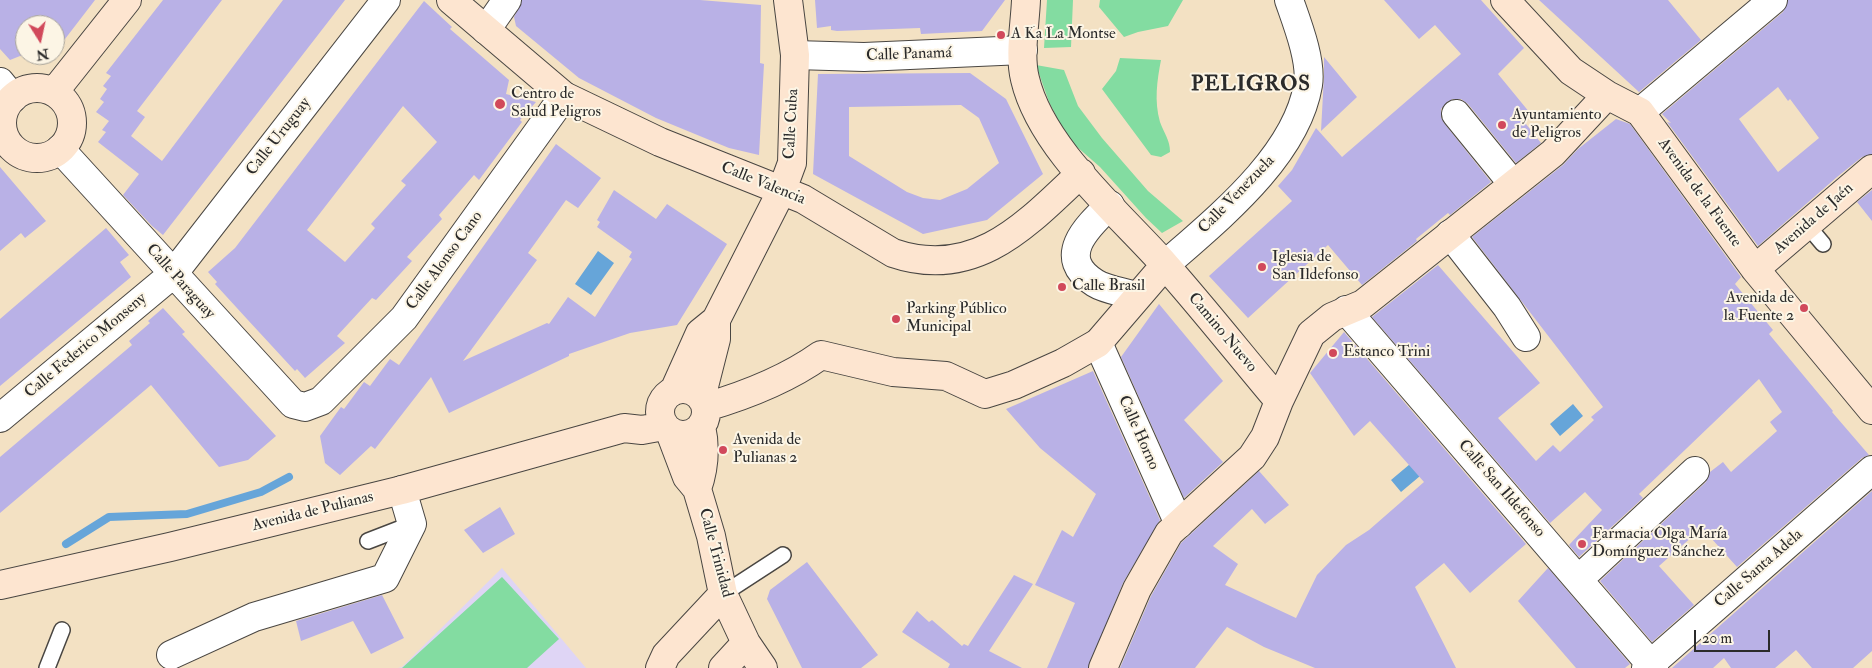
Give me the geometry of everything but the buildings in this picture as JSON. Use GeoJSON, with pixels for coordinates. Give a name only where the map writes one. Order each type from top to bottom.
{"type":"FeatureCollection","features":[{"type":"Feature","properties":{"kind":"street"},"geometry":{"type":"LineString","coordinates":[[54,92],[127,0]]}},
{"type":"Feature","properties":{"kind":"street","name":"Calle Uruguay"},"geometry":{"type":"LineString","coordinates":[[172,274],[386,0]]}},
{"type":"Feature","properties":{"kind":"street","name":"Calle Valencia"},"geometry":{"type":"LineString","coordinates":[[451,0],[564,96],[660,142],[803,199],[893,253],[909,258],[941,261],[993,247],[1026,224],[1080,173]]}},
{"type":"Feature","properties":{"kind":"street"},"geometry":{"type":"LineString","coordinates":[[486,30],[507,0]]}},
{"type":"Feature","properties":{"kind":"street","name":"Calle Cuba"},"geometry":{"type":"LineString","coordinates":[[668,412],[700,333],[716,320],[782,190],[792,163],[795,55],[788,0]]}},
{"type":"Feature","properties":{"kind":"street"},"geometry":{"type":"LineString","coordinates":[[703,410],[744,395],[801,369],[821,355],[893,372],[946,376],[985,394],[1014,385],[1063,363],[1098,343],[1136,296],[1166,265],[1080,173],[1048,131],[1035,106],[1025,79],[1023,50],[1026,0]]}},
{"type":"Feature","properties":{"kind":"street","name":"Calle Venezuela"},"geometry":{"type":"LineString","coordinates":[[1166,265],[1237,199],[1274,158],[1295,125],[1308,84],[1304,44],[1289,0]]}},
{"type":"Feature","properties":{"kind":"street","name":"Avenida de la Fuente"},"geometry":{"type":"LineString","coordinates":[[1505,0],[1571,71],[1607,95],[1640,112],[1755,269],[1872,410]]}},
{"type":"Feature","properties":{"kind":"street"},"geometry":{"type":"LineString","coordinates":[[1640,112],[1773,0]]}},
{"type":"Feature","properties":{"kind":"street","name":"Calle Panamá"},"geometry":{"type":"LineString","coordinates":[[795,55],[864,58],[1023,50]]}},
{"type":"Feature","properties":{"kind":"street"},"geometry":{"type":"LineString","coordinates":[[33,88],[54,92],[66,103],[71,115],[69,136],[60,148],[47,156],[7,156],[2,122],[7,90],[33,88]]}},
{"type":"Feature","properties":{"kind":"street"},"geometry":{"type":"LineString","coordinates":[[1103,668],[1137,589],[1169,532],[1252,457],[1265,438],[1279,401],[1311,334],[1332,317],[1363,304],[1553,153],[1607,95]]}},
{"type":"Feature","properties":{"kind":"street","name":"Calle Alonso Cano"},"geometry":{"type":"LineString","coordinates":[[305,407],[321,401],[404,318],[564,96]]}},
{"type":"Feature","properties":{"kind":"street"},"geometry":{"type":"LineString","coordinates":[[1456,114],[1513,184]]}},
{"type":"Feature","properties":{"kind":"street","name":"Calle Paraguay"},"geometry":{"type":"LineString","coordinates":[[60,148],[172,274],[292,404],[305,407]]}},
{"type":"Feature","properties":{"kind":"street","name":"Avenida de Jaén"},"geometry":{"type":"LineString","coordinates":[[1755,269],[1815,234],[1872,169]]}},
{"type":"Feature","properties":{"kind":"street"},"geometry":{"type":"LineString","coordinates":[[1110,205],[1084,230],[1076,249],[1079,267],[1096,283],[1136,296]]}},
{"type":"Feature","properties":{"kind":"street"},"geometry":{"type":"LineString","coordinates":[[1450,234],[1507,307],[1526,337]]}},
{"type":"Feature","properties":{"kind":"street","name":"Camino Nuevo"},"geometry":{"type":"LineString","coordinates":[[1166,265],[1279,401]]}},
{"type":"Feature","properties":{"kind":"street","name":"Calle Federico Monseny"},"geometry":{"type":"LineString","coordinates":[[0,418],[172,274]]}},
{"type":"Feature","properties":{"kind":"street","name":"Calle San Ildefonso"},"geometry":{"type":"LineString","coordinates":[[1346,310],[1580,579],[1650,667]]}},
{"type":"Feature","properties":{"kind":"street","name":"Calle Cuba"},"geometry":{"type":"LineString","coordinates":[[703,410],[716,339],[716,320]]}},
{"type":"Feature","properties":{"kind":"street","name":"Calle Horno"},"geometry":{"type":"LineString","coordinates":[[1098,343],[1179,524]]}},
{"type":"Feature","properties":{"kind":"street"},"geometry":{"type":"LineString","coordinates":[[690,390],[703,410],[697,431],[686,435],[668,412],[690,390]]}},
{"type":"Feature","properties":{"kind":"street","name":"Calle Trinidad"},"geometry":{"type":"LineString","coordinates":[[697,490],[703,472],[703,410]]}},
{"type":"Feature","properties":{"kind":"street","name":"Calle Trinidad"},"geometry":{"type":"LineString","coordinates":[[668,412],[687,477],[697,490],[711,536],[723,594],[746,643],[764,668]]}},
{"type":"Feature","properties":{"kind":"street","name":"Avenida de Pulianas"},"geometry":{"type":"LineString","coordinates":[[0,585],[170,547],[402,490],[624,428],[642,430],[668,412]]}},
{"type":"Feature","properties":{"kind":"street","name":"Calle Santa Adela"},"geometry":{"type":"LineString","coordinates":[[1650,667],[1872,470]]}},
{"type":"Feature","properties":{"kind":"street"},"geometry":{"type":"LineString","coordinates":[[1580,579],[1695,471]]}},
{"type":"Feature","properties":{"kind":"street"},"geometry":{"type":"LineString","coordinates":[[171,655],[254,618],[385,578],[412,524],[402,490]]}},
{"type":"Feature","properties":{"kind":"street"},"geometry":{"type":"LineString","coordinates":[[663,661],[723,594]]}},
{"type":"Feature","properties":{"kind":"street"},"geometry":{"type":"LineString","coordinates":[[723,668],[746,643]]}},
{"type":"Feature","properties":{"kind":"lane"},"geometry":{"type":"LineString","coordinates":[[368,541],[412,524]]}},
{"type":"Feature","properties":{"kind":"lane"},"geometry":{"type":"LineString","coordinates":[[723,594],[783,555]]}},
{"type":"Feature","properties":{"kind":"lane"},"geometry":{"type":"LineString","coordinates":[[47,668],[62,630]]}},
{"type":"Feature","properties":{"kind":"shaded area"},"geometry":{"type":"Polygon","coordinates":[[[502,568],[586,668],[398,668],[402,667],[502,568]]]}},
{"type":"Feature","properties":{"kind":"green space"},"geometry":{"type":"Polygon","coordinates":[[[1047,0],[1073,0],[1071,47],[1044,48],[1047,0]]]}},
{"type":"Feature","properties":{"kind":"green space"},"geometry":{"type":"Polygon","coordinates":[[[1100,0],[1183,0],[1168,26],[1124,37],[1099,7],[1100,0]]]}},
{"type":"Feature","properties":{"kind":"green space"},"geometry":{"type":"Polygon","coordinates":[[[1120,58],[1161,60],[1157,83],[1157,106],[1170,152],[1161,157],[1151,155],[1102,89],[1116,71],[1120,58]]]}},
{"type":"Feature","properties":{"kind":"green space"},"geometry":{"type":"Polygon","coordinates":[[[1036,65],[1064,70],[1078,106],[1102,138],[1148,191],[1183,221],[1162,233],[1100,167],[1068,139],[1049,102],[1036,65]]]}},
{"type":"Feature","properties":{"kind":"green space"},"geometry":{"type":"Polygon","coordinates":[[[502,577],[559,639],[527,668],[402,668],[502,577]]]}},
{"type":"Feature","properties":{"kind":"water"},"geometry":{"type":"Polygon","coordinates":[[[598,251],[614,263],[591,295],[575,284],[598,251]]]}},
{"type":"Feature","properties":{"kind":"water"},"geometry":{"type":"Polygon","coordinates":[[[1573,404],[1583,416],[1560,436],[1550,424],[1573,404]]]}},
{"type":"Feature","properties":{"kind":"water"},"geometry":{"type":"Polygon","coordinates":[[[1416,459],[1426,471],[1401,492],[1391,480],[1416,459]]]}},
{"type":"Feature","properties":{"kind":"waterway"},"geometry":{"type":"LineString","coordinates":[[66,544],[109,517],[187,514],[261,492],[289,477]]}},
{"type":"Feature","properties":{"kind":"place","name":"A Ka La Montse"},"geometry":{"type":"Point","coordinates":[1001,35]}},
{"type":"Feature","properties":{"kind":"place","name":"Centro de Salud Peligros"},"geometry":{"type":"Point","coordinates":[500,104]}},
{"type":"Feature","properties":{"kind":"place","name":"Ayuntamiento de Peligros"},"geometry":{"type":"Point","coordinates":[1502,125]}},
{"type":"Feature","properties":{"kind":"place","name":"Iglesia de San Ildefonso"},"geometry":{"type":"Point","coordinates":[1262,267]}},
{"type":"Feature","properties":{"kind":"place","name":"Calle Brasil"},"geometry":{"type":"Point","coordinates":[1062,287]}},
{"type":"Feature","properties":{"kind":"place","name":"Avenida de la Fuente 2"},"geometry":{"type":"Point","coordinates":[1804,308]}},
{"type":"Feature","properties":{"kind":"place","name":"Parking Público Municipal"},"geometry":{"type":"Point","coordinates":[896,319]}},
{"type":"Feature","properties":{"kind":"place","name":"Estanco Trini"},"geometry":{"type":"Point","coordinates":[1333,353]}},
{"type":"Feature","properties":{"kind":"place","name":"Avenida de Pulianas 2"},"geometry":{"type":"Point","coordinates":[723,450]}},
{"type":"Feature","properties":{"kind":"place","name":"Farmacia Olga María Domínguez Sánchez"},"geometry":{"type":"Point","coordinates":[1582,544]}},
{"type":"Feature","properties":{"kind":"district","name":"PELIGROS"},"geometry":{"type":"Point","coordinates":[1251,85]}}]}
